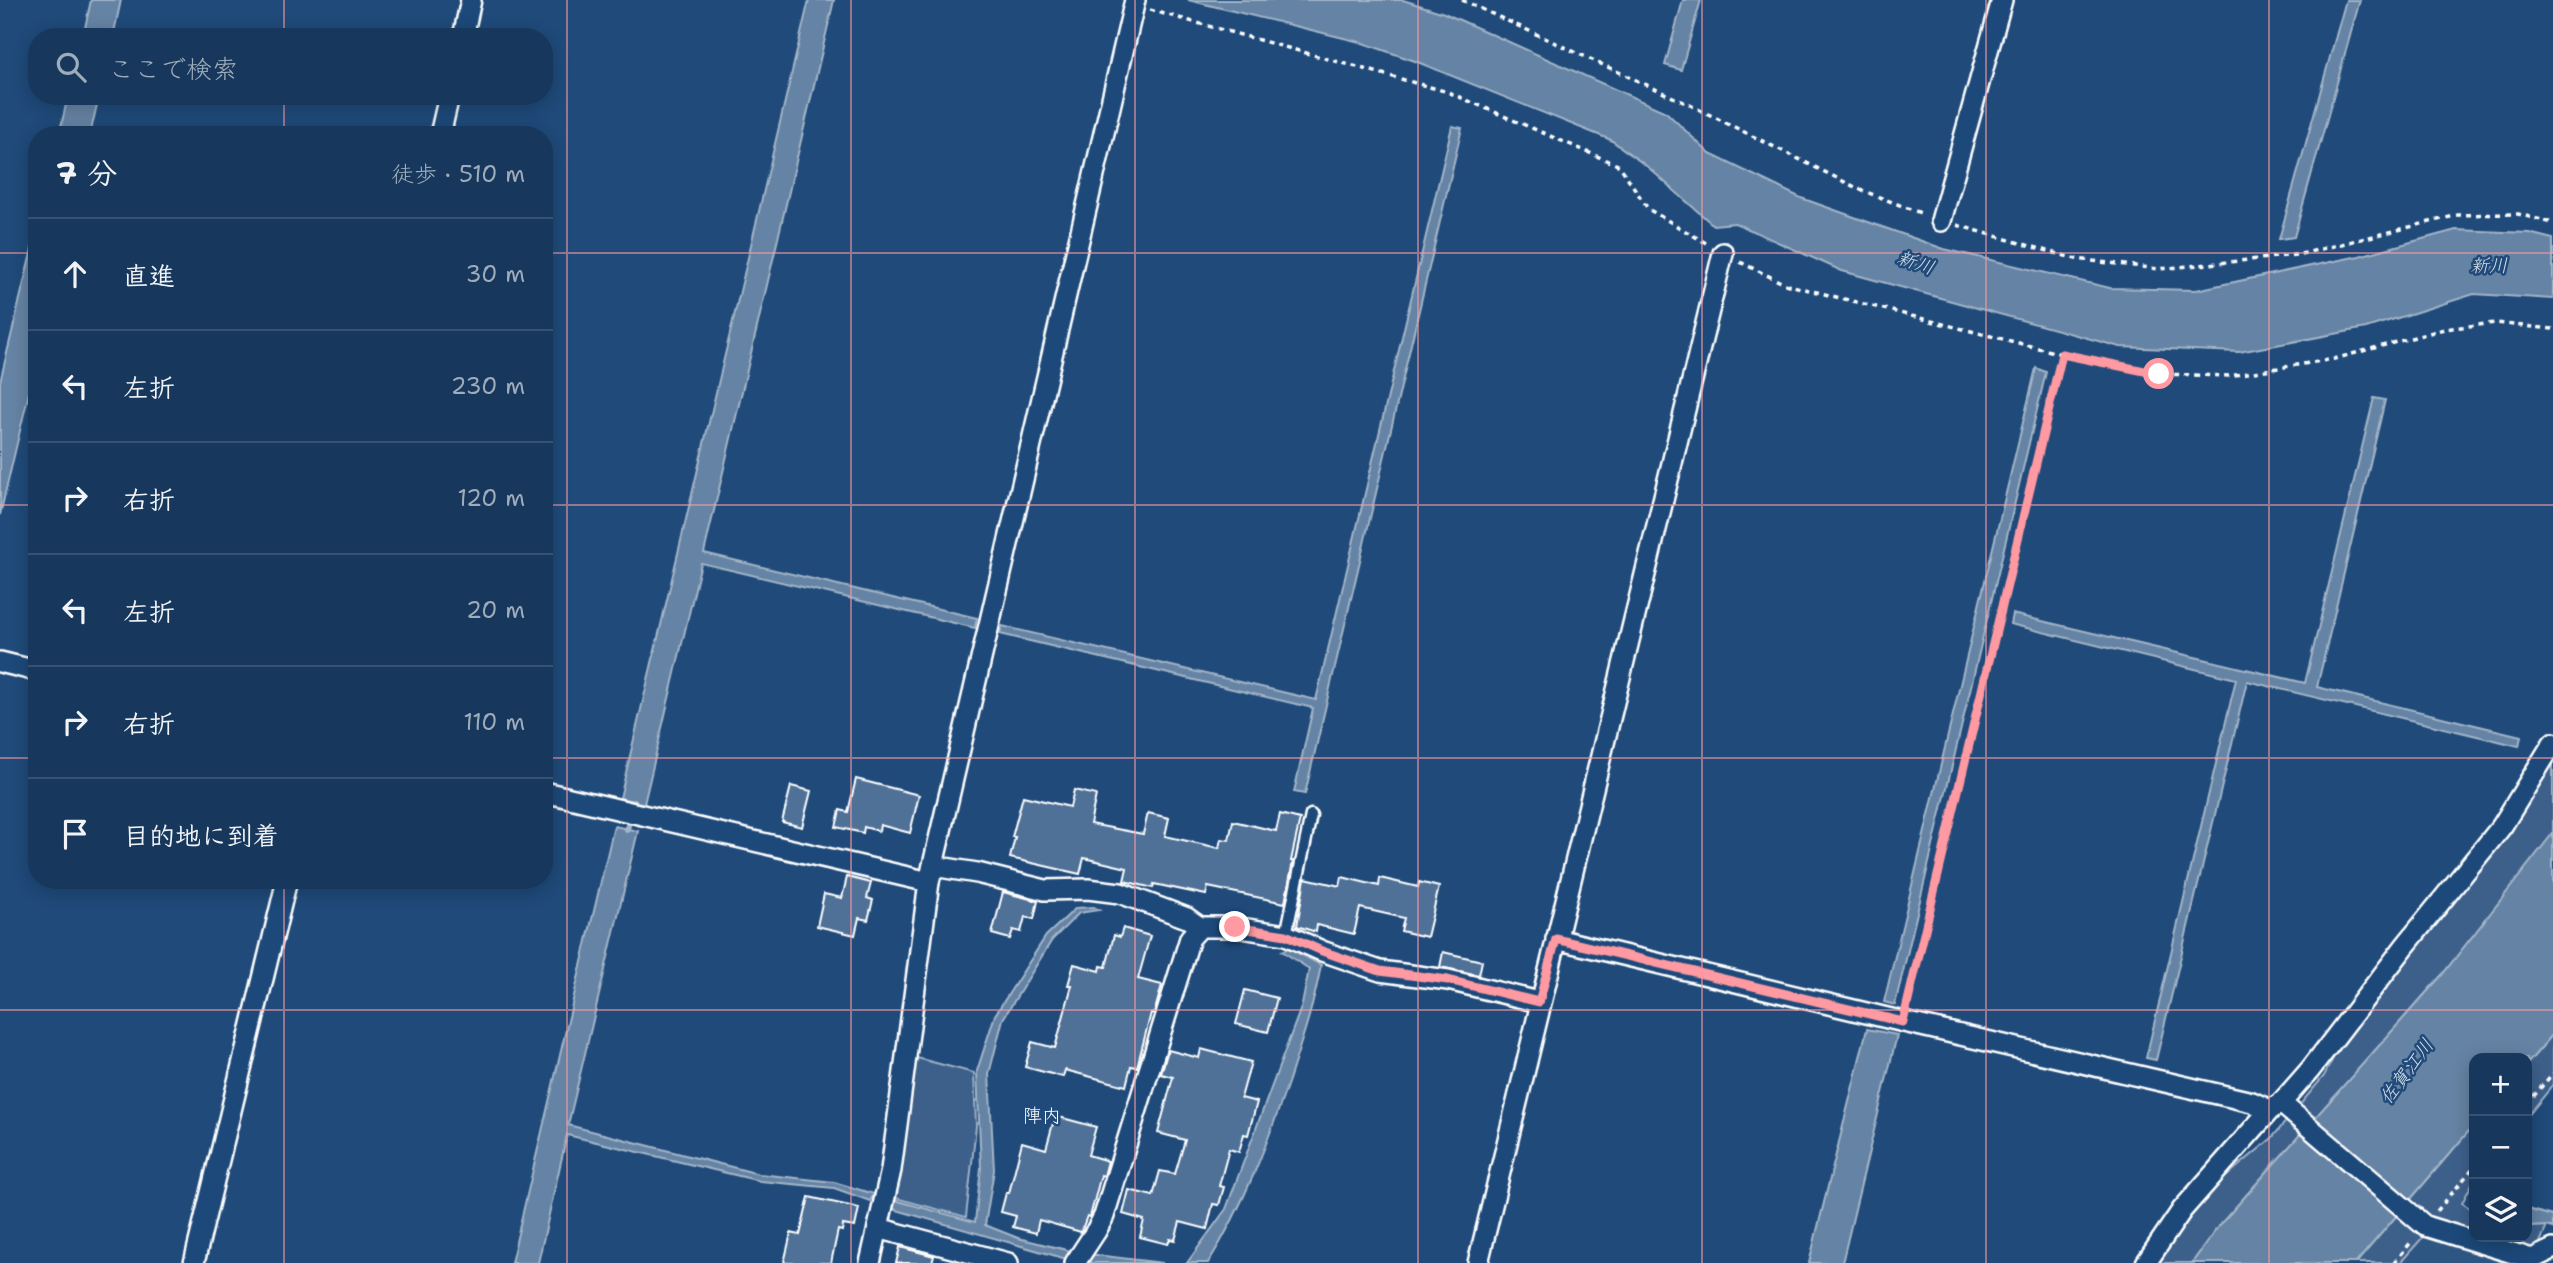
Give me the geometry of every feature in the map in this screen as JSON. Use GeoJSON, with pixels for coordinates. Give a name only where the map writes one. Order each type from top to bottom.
{"type":"FeatureCollection","features":[{"type":"Feature","properties":{"kind":"street"},"geometry":{"type":"LineString","coordinates":[[465,28],[471,0]]}},
{"type":"Feature","properties":{"kind":"street"},"geometry":{"type":"LineString","coordinates":[[1941,221],[2002,0]]}},
{"type":"Feature","properties":{"kind":"street"},"geometry":{"type":"LineString","coordinates":[[870,1263],[891,1170],[931,874],[1134,3]]}},
{"type":"Feature","properties":{"kind":"street"},"geometry":{"type":"LineString","coordinates":[[442,126],[447,105]]}},
{"type":"Feature","properties":{"kind":"street"},"geometry":{"type":"LineString","coordinates":[[1478,1263],[1539,1002],[1723,253]]}},
{"type":"Feature","properties":{"kind":"street"},"geometry":{"type":"LineString","coordinates":[[0,662],[28,669]]}},
{"type":"Feature","properties":{"kind":"street"},"geometry":{"type":"LineString","coordinates":[[2146,1263],[2182,1210],[2276,1107],[2502,826],[2553,743]]}},
{"type":"Feature","properties":{"kind":"street"},"geometry":{"type":"LineString","coordinates":[[553,794],[931,874],[977,873],[1045,890],[1088,889],[1120,893],[1187,918],[1200,927],[1235,927],[1286,935],[1380,971],[1448,980],[1539,1002]]}},
{"type":"Feature","properties":{"kind":"street"},"geometry":{"type":"LineString","coordinates":[[194,1263],[285,889]]}},
{"type":"Feature","properties":{"kind":"street"},"geometry":{"type":"LineString","coordinates":[[1079,1256],[1104,1216],[1190,938],[1200,927]]}},
{"type":"Feature","properties":{"kind":"street"},"geometry":{"type":"LineString","coordinates":[[1556,939],[2276,1107],[2426,1226],[2532,1259],[2553,1250]]}},
{"type":"Feature","properties":{"kind":"street"},"geometry":{"type":"LineString","coordinates":[[878,1228],[1008,1263]]}},
{"type":"Feature","properties":{"kind":"lane"},"geometry":{"type":"LineString","coordinates":[[1286,935],[1311,816]]}},
{"type":"Feature","properties":{"kind":"path"},"geometry":{"type":"LineString","coordinates":[[1462,0],[1688,103],[1861,190],[1941,221],[2076,259],[2159,269],[2297,255],[2458,215],[2518,214],[2553,223]]}},
{"type":"Feature","properties":{"kind":"path"},"geometry":{"type":"LineString","coordinates":[[1134,3],[1448,92],[1620,166],[1648,209],[1723,253],[1785,284],[2062,354],[2159,374],[2229,376],[2334,359],[2444,329],[2495,323],[2553,329]]}},
{"type":"Feature","properties":{"kind":"path"},"geometry":{"type":"LineString","coordinates":[[1903,1022],[2062,354]]}},
{"type":"Feature","properties":{"kind":"path"},"geometry":{"type":"LineString","coordinates":[[2532,1098],[2553,1073]]}},
{"type":"Feature","properties":{"kind":"shaded area"},"geometry":{"type":"Polygon","coordinates":[[[2553,761],[2553,833],[2547,843],[2442,975],[2218,1227],[2192,1263],[2156,1263],[2210,1190],[2272,1138],[2324,1076],[2346,1033],[2553,761]]]}},
{"type":"Feature","properties":{"kind":"shaded area"},"geometry":{"type":"Polygon","coordinates":[[[2553,1034],[2553,1085],[2532,1111],[2532,1058],[2553,1034]]]}},
{"type":"Feature","properties":{"kind":"shaded area"},"geometry":{"type":"Polygon","coordinates":[[[913,1057],[974,1073],[976,1126],[966,1217],[892,1197],[913,1057]]]}},
{"type":"Feature","properties":{"kind":"shaded area"},"geometry":{"type":"Polygon","coordinates":[[[2469,1131],[2469,1190],[2462,1203],[2469,1208],[2469,1235],[2437,1226],[2423,1237],[2400,1263],[2356,1263],[2469,1131]]]}},
{"type":"Feature","properties":{"kind":"shaded area"},"geometry":{"type":"Polygon","coordinates":[[[2547,1226],[2535,1254],[2493,1242],[2532,1242],[2532,1227],[2547,1226]]]}},
{"type":"Feature","properties":{"kind":"shaded area"},"geometry":{"type":"Polygon","coordinates":[[[2423,1237],[2506,1263],[2400,1263],[2423,1237]]]}},
{"type":"Feature","properties":{"kind":"water"},"geometry":{"type":"Polygon","coordinates":[[[91,0],[121,0],[115,28],[85,28],[91,0]]]}},
{"type":"Feature","properties":{"kind":"water"},"geometry":{"type":"Polygon","coordinates":[[[809,0],[834,0],[704,553],[977,618],[975,628],[701,563],[644,804],[620,798],[809,0]]]}},
{"type":"Feature","properties":{"kind":"water","name":"新川"},"geometry":{"type":"Polygon","coordinates":[[[1188,0],[1403,0],[1444,13],[1666,112],[1710,154],[1801,198],[1944,249],[2110,288],[2196,290],[2359,256],[2456,230],[2529,233],[2553,239],[2553,299],[2474,294],[2366,328],[2239,352],[2120,347],[1842,271],[1735,223],[1713,225],[1649,168],[1611,140],[1415,61],[1360,42],[1188,0]]]}},
{"type":"Feature","properties":{"kind":"water"},"geometry":{"type":"Polygon","coordinates":[[[1683,0],[1701,0],[1681,70],[1665,65],[1683,0]]]}},
{"type":"Feature","properties":{"kind":"water"},"geometry":{"type":"Polygon","coordinates":[[[2346,0],[2360,0],[2294,237],[2279,239],[2346,0]]]}},
{"type":"Feature","properties":{"kind":"water"},"geometry":{"type":"Polygon","coordinates":[[[66,105],[97,105],[92,126],[61,126],[66,105]]]}},
{"type":"Feature","properties":{"kind":"water"},"geometry":{"type":"Polygon","coordinates":[[[1452,126],[1462,128],[1305,794],[1294,792],[1313,708],[1000,634],[1002,626],[1316,700],[1452,126]]]}},
{"type":"Feature","properties":{"kind":"water"},"geometry":{"type":"Polygon","coordinates":[[[28,265],[28,397],[0,515],[0,382],[28,265]]]}},
{"type":"Feature","properties":{"kind":"water"},"geometry":{"type":"Polygon","coordinates":[[[2036,368],[2046,372],[1895,1005],[1884,1002],[2036,368]]]}},
{"type":"Feature","properties":{"kind":"water"},"geometry":{"type":"Polygon","coordinates":[[[2374,398],[2385,400],[2317,687],[2521,736],[2519,746],[2247,681],[2156,1060],[2146,1058],[2236,679],[2010,624],[2012,614],[2305,683],[2374,398]]]}},
{"type":"Feature","properties":{"kind":"water"},"geometry":{"type":"Polygon","coordinates":[[[614,826],[638,831],[568,1125],[759,1174],[834,1182],[874,1194],[870,1201],[834,1188],[760,1181],[567,1135],[538,1263],[511,1263],[614,826]]]}},
{"type":"Feature","properties":{"kind":"water","name":"佐賀江川"},"geometry":{"type":"Polygon","coordinates":[[[2553,833],[2553,1034],[2532,1058],[2532,1053],[2469,1053],[2469,1131],[2356,1263],[2192,1263],[2218,1227],[2442,975],[2553,833]]]}},
{"type":"Feature","properties":{"kind":"water"},"geometry":{"type":"Polygon","coordinates":[[[1094,907],[1099,910],[1079,913],[1052,940],[1003,1019],[989,1074],[994,1170],[985,1225],[1018,1238],[1079,1253],[1163,1263],[1088,1263],[1070,1260],[893,1209],[894,1200],[975,1222],[981,1168],[977,1071],[995,1015],[1046,936],[1076,908],[1094,907]]]}},
{"type":"Feature","properties":{"kind":"water"},"geometry":{"type":"Polygon","coordinates":[[[1289,948],[1321,965],[1298,1053],[1263,1153],[1233,1219],[1208,1263],[1187,1263],[1226,1209],[1302,1005],[1309,969],[1282,951],[1289,948]]]}},
{"type":"Feature","properties":{"kind":"water"},"geometry":{"type":"Polygon","coordinates":[[[1867,1029],[1897,1035],[1842,1263],[1809,1263],[1867,1029]]]}},
{"type":"Feature","properties":{"kind":"water"},"geometry":{"type":"Polygon","coordinates":[[[2532,1210],[2553,1216],[2553,1228],[2532,1227],[2532,1210]]]}},
{"type":"Feature","properties":{"kind":"building"},"geometry":{"type":"Polygon","coordinates":[[[856,779],[919,795],[910,833],[880,825],[879,831],[864,827],[863,833],[836,827],[840,810],[848,812],[856,779]]]}},
{"type":"Feature","properties":{"kind":"building"},"geometry":{"type":"Polygon","coordinates":[[[791,786],[811,791],[802,827],[782,822],[791,786]]]}},
{"type":"Feature","properties":{"kind":"building"},"geometry":{"type":"Polygon","coordinates":[[[1074,790],[1096,795],[1090,824],[1143,834],[1148,813],[1169,818],[1165,836],[1219,848],[1221,839],[1229,840],[1233,821],[1276,831],[1280,814],[1300,819],[1285,903],[1208,887],[1206,895],[1154,884],[1153,888],[1124,881],[1127,868],[1084,858],[1080,874],[1010,858],[1015,837],[1012,837],[1023,796],[1070,807],[1074,790]]]}},
{"type":"Feature","properties":{"kind":"building"},"geometry":{"type":"Polygon","coordinates":[[[847,877],[871,883],[867,898],[873,900],[868,920],[859,918],[855,935],[817,926],[824,894],[842,898],[847,877]]]}},
{"type":"Feature","properties":{"kind":"building"},"geometry":{"type":"Polygon","coordinates":[[[1342,877],[1379,886],[1380,878],[1418,887],[1419,882],[1439,887],[1427,937],[1401,931],[1404,918],[1360,908],[1354,934],[1317,925],[1316,932],[1297,926],[1305,878],[1340,886],[1342,877]]]}},
{"type":"Feature","properties":{"kind":"building"},"geometry":{"type":"Polygon","coordinates":[[[1003,892],[1038,901],[1034,919],[1025,917],[1021,932],[1013,930],[1010,939],[992,934],[1003,892]]]}},
{"type":"Feature","properties":{"kind":"building"},"geometry":{"type":"Polygon","coordinates":[[[1123,928],[1150,936],[1138,979],[1162,985],[1154,1014],[1151,1013],[1137,1067],[1131,1066],[1126,1086],[1065,1070],[1063,1077],[1025,1067],[1032,1042],[1055,1048],[1072,985],[1068,985],[1074,964],[1100,971],[1101,966],[1106,967],[1114,935],[1120,937],[1123,928]]]}},
{"type":"Feature","properties":{"kind":"building"},"geometry":{"type":"Polygon","coordinates":[[[1443,952],[1482,961],[1479,975],[1440,967],[1443,952]]]}},
{"type":"Feature","properties":{"kind":"building"},"geometry":{"type":"Polygon","coordinates":[[[1245,990],[1277,998],[1268,1032],[1236,1024],[1245,990]]]}},
{"type":"Feature","properties":{"kind":"building"},"geometry":{"type":"Polygon","coordinates":[[[1201,1049],[1251,1062],[1241,1098],[1257,1102],[1248,1135],[1244,1134],[1239,1152],[1229,1149],[1219,1186],[1224,1187],[1219,1205],[1213,1204],[1207,1229],[1180,1222],[1175,1240],[1170,1239],[1168,1244],[1140,1237],[1144,1220],[1123,1214],[1129,1190],[1153,1196],[1160,1171],[1175,1174],[1185,1140],[1158,1133],[1173,1077],[1161,1074],[1168,1050],[1199,1058],[1201,1049]]]}},
{"type":"Feature","properties":{"kind":"building"},"geometry":{"type":"Polygon","coordinates":[[[1055,1116],[1096,1127],[1088,1155],[1108,1161],[1104,1176],[1101,1175],[1090,1217],[1087,1216],[1081,1232],[1039,1220],[1036,1233],[1013,1227],[1016,1216],[1001,1212],[1006,1193],[1009,1193],[1022,1142],[1046,1149],[1055,1116]]]}},
{"type":"Feature","properties":{"kind":"building"},"geometry":{"type":"Polygon","coordinates":[[[809,1197],[859,1208],[855,1227],[843,1225],[842,1231],[838,1230],[831,1263],[784,1263],[791,1233],[800,1235],[809,1197]]]}},
{"type":"Feature","properties":{"kind":"building"},"geometry":{"type":"Polygon","coordinates":[[[900,1247],[934,1256],[932,1263],[896,1263],[900,1247]]]}},
{"type":"Feature","properties":{"kind":"waterway"},"geometry":{"type":"LineString","coordinates":[[627,829],[634,802]]}},
{"type":"Feature","properties":{"kind":"district","name":"陣内"},"geometry":{"type":"Point","coordinates":[1042,1115]}},
{"type":"Feature","properties":{"kind":"route"},"geometry":{"type":"LineString","coordinates":[[1235,927],[1286,935],[1380,971],[1448,980],[1539,1002],[1556,939],[1903,1022],[2062,354],[2159,374]]}}]}
